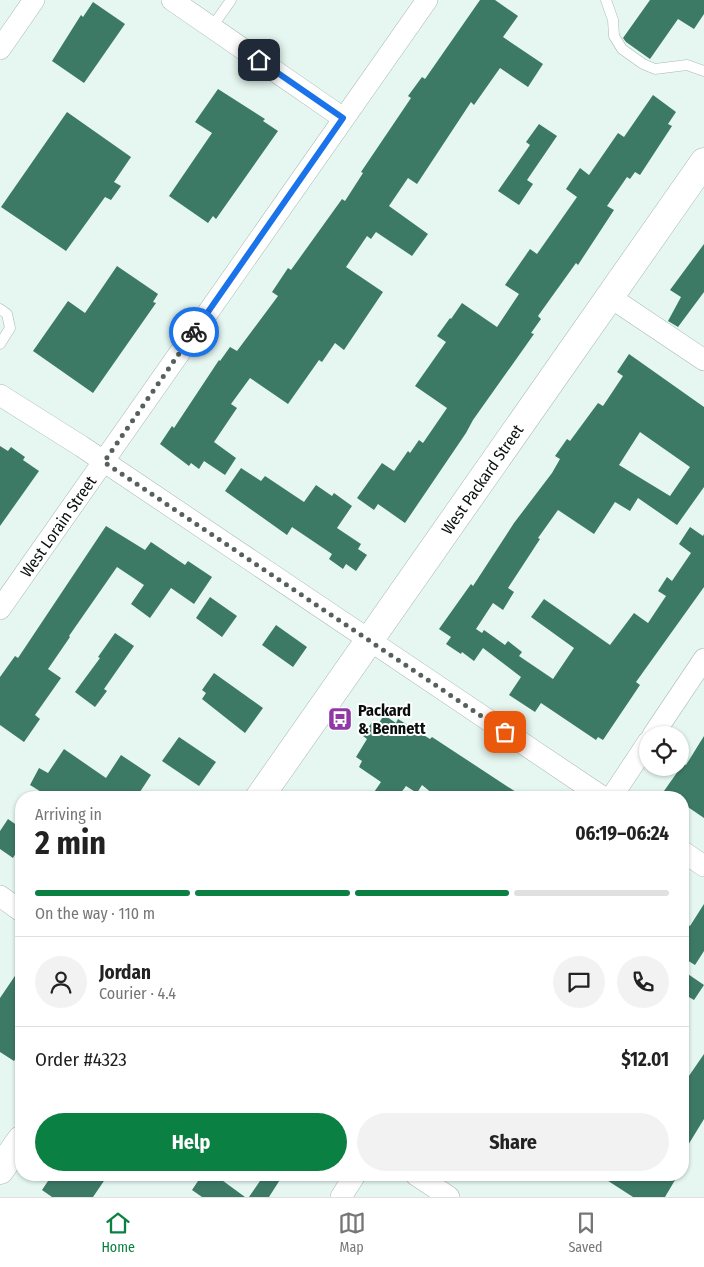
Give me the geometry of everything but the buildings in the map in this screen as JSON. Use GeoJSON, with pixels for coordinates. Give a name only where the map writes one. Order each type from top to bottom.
{"type":"FeatureCollection","features":[{"type":"Feature","properties":{"kind":"street"},"geometry":{"type":"LineString","coordinates":[[0,49],[34,0]]}},
{"type":"Feature","properties":{"kind":"street"},"geometry":{"type":"LineString","coordinates":[[172,0],[343,118]]}},
{"type":"Feature","properties":{"kind":"street","name":"West Lorain Street"},"geometry":{"type":"LineString","coordinates":[[0,609],[427,0]]}},
{"type":"Feature","properties":{"kind":"street","name":"West Packard Street"},"geometry":{"type":"LineString","coordinates":[[265,791],[368,640],[704,162]]}},
{"type":"Feature","properties":{"kind":"street"},"geometry":{"type":"LineString","coordinates":[[610,297],[704,360]]}},
{"type":"Feature","properties":{"kind":"street"},"geometry":{"type":"LineString","coordinates":[[0,395],[104,462],[594,791]]}},
{"type":"Feature","properties":{"kind":"street"},"geometry":{"type":"LineString","coordinates":[[658,726],[704,659]]}},
{"type":"Feature","properties":{"kind":"street"},"geometry":{"type":"LineString","coordinates":[[616,791],[639,756]]}},
{"type":"Feature","properties":{"kind":"street"},"geometry":{"type":"LineString","coordinates":[[689,856],[704,866]]}},
{"type":"Feature","properties":{"kind":"street"},"geometry":{"type":"LineString","coordinates":[[0,896],[15,907]]}},
{"type":"Feature","properties":{"kind":"street"},"geometry":{"type":"LineString","coordinates":[[0,1170],[15,1149]]}},
{"type":"Feature","properties":{"kind":"street"},"geometry":{"type":"LineString","coordinates":[[341,1197],[351,1181]]}},
{"type":"Feature","properties":{"kind":"street"},"geometry":{"type":"LineString","coordinates":[[425,1181],[449,1197]]}},
{"type":"Feature","properties":{"kind":"lane"},"geometry":{"type":"LineString","coordinates":[[212,28],[231,0]]}},
{"type":"Feature","properties":{"kind":"lane"},"geometry":{"type":"LineString","coordinates":[[606,0],[613,20],[614,36],[622,50],[643,64],[655,69],[670,69],[687,65],[704,71]]}},
{"type":"Feature","properties":{"kind":"lane"},"geometry":{"type":"LineString","coordinates":[[0,309],[7,314],[10,328],[0,344]]}},
{"type":"Feature","properties":{"kind":"way so far"},"geometry":{"type":"LineString","coordinates":[[194,332],[104,462],[505,732]]}},
{"type":"Feature","properties":{"kind":"place","name":"Packard & Bennett"},"geometry":{"type":"Point","coordinates":[340,719]}},
{"type":"Feature","properties":{"kind":"route"},"geometry":{"type":"LineString","coordinates":[[194,332],[343,118],[259,60]]}}]}
